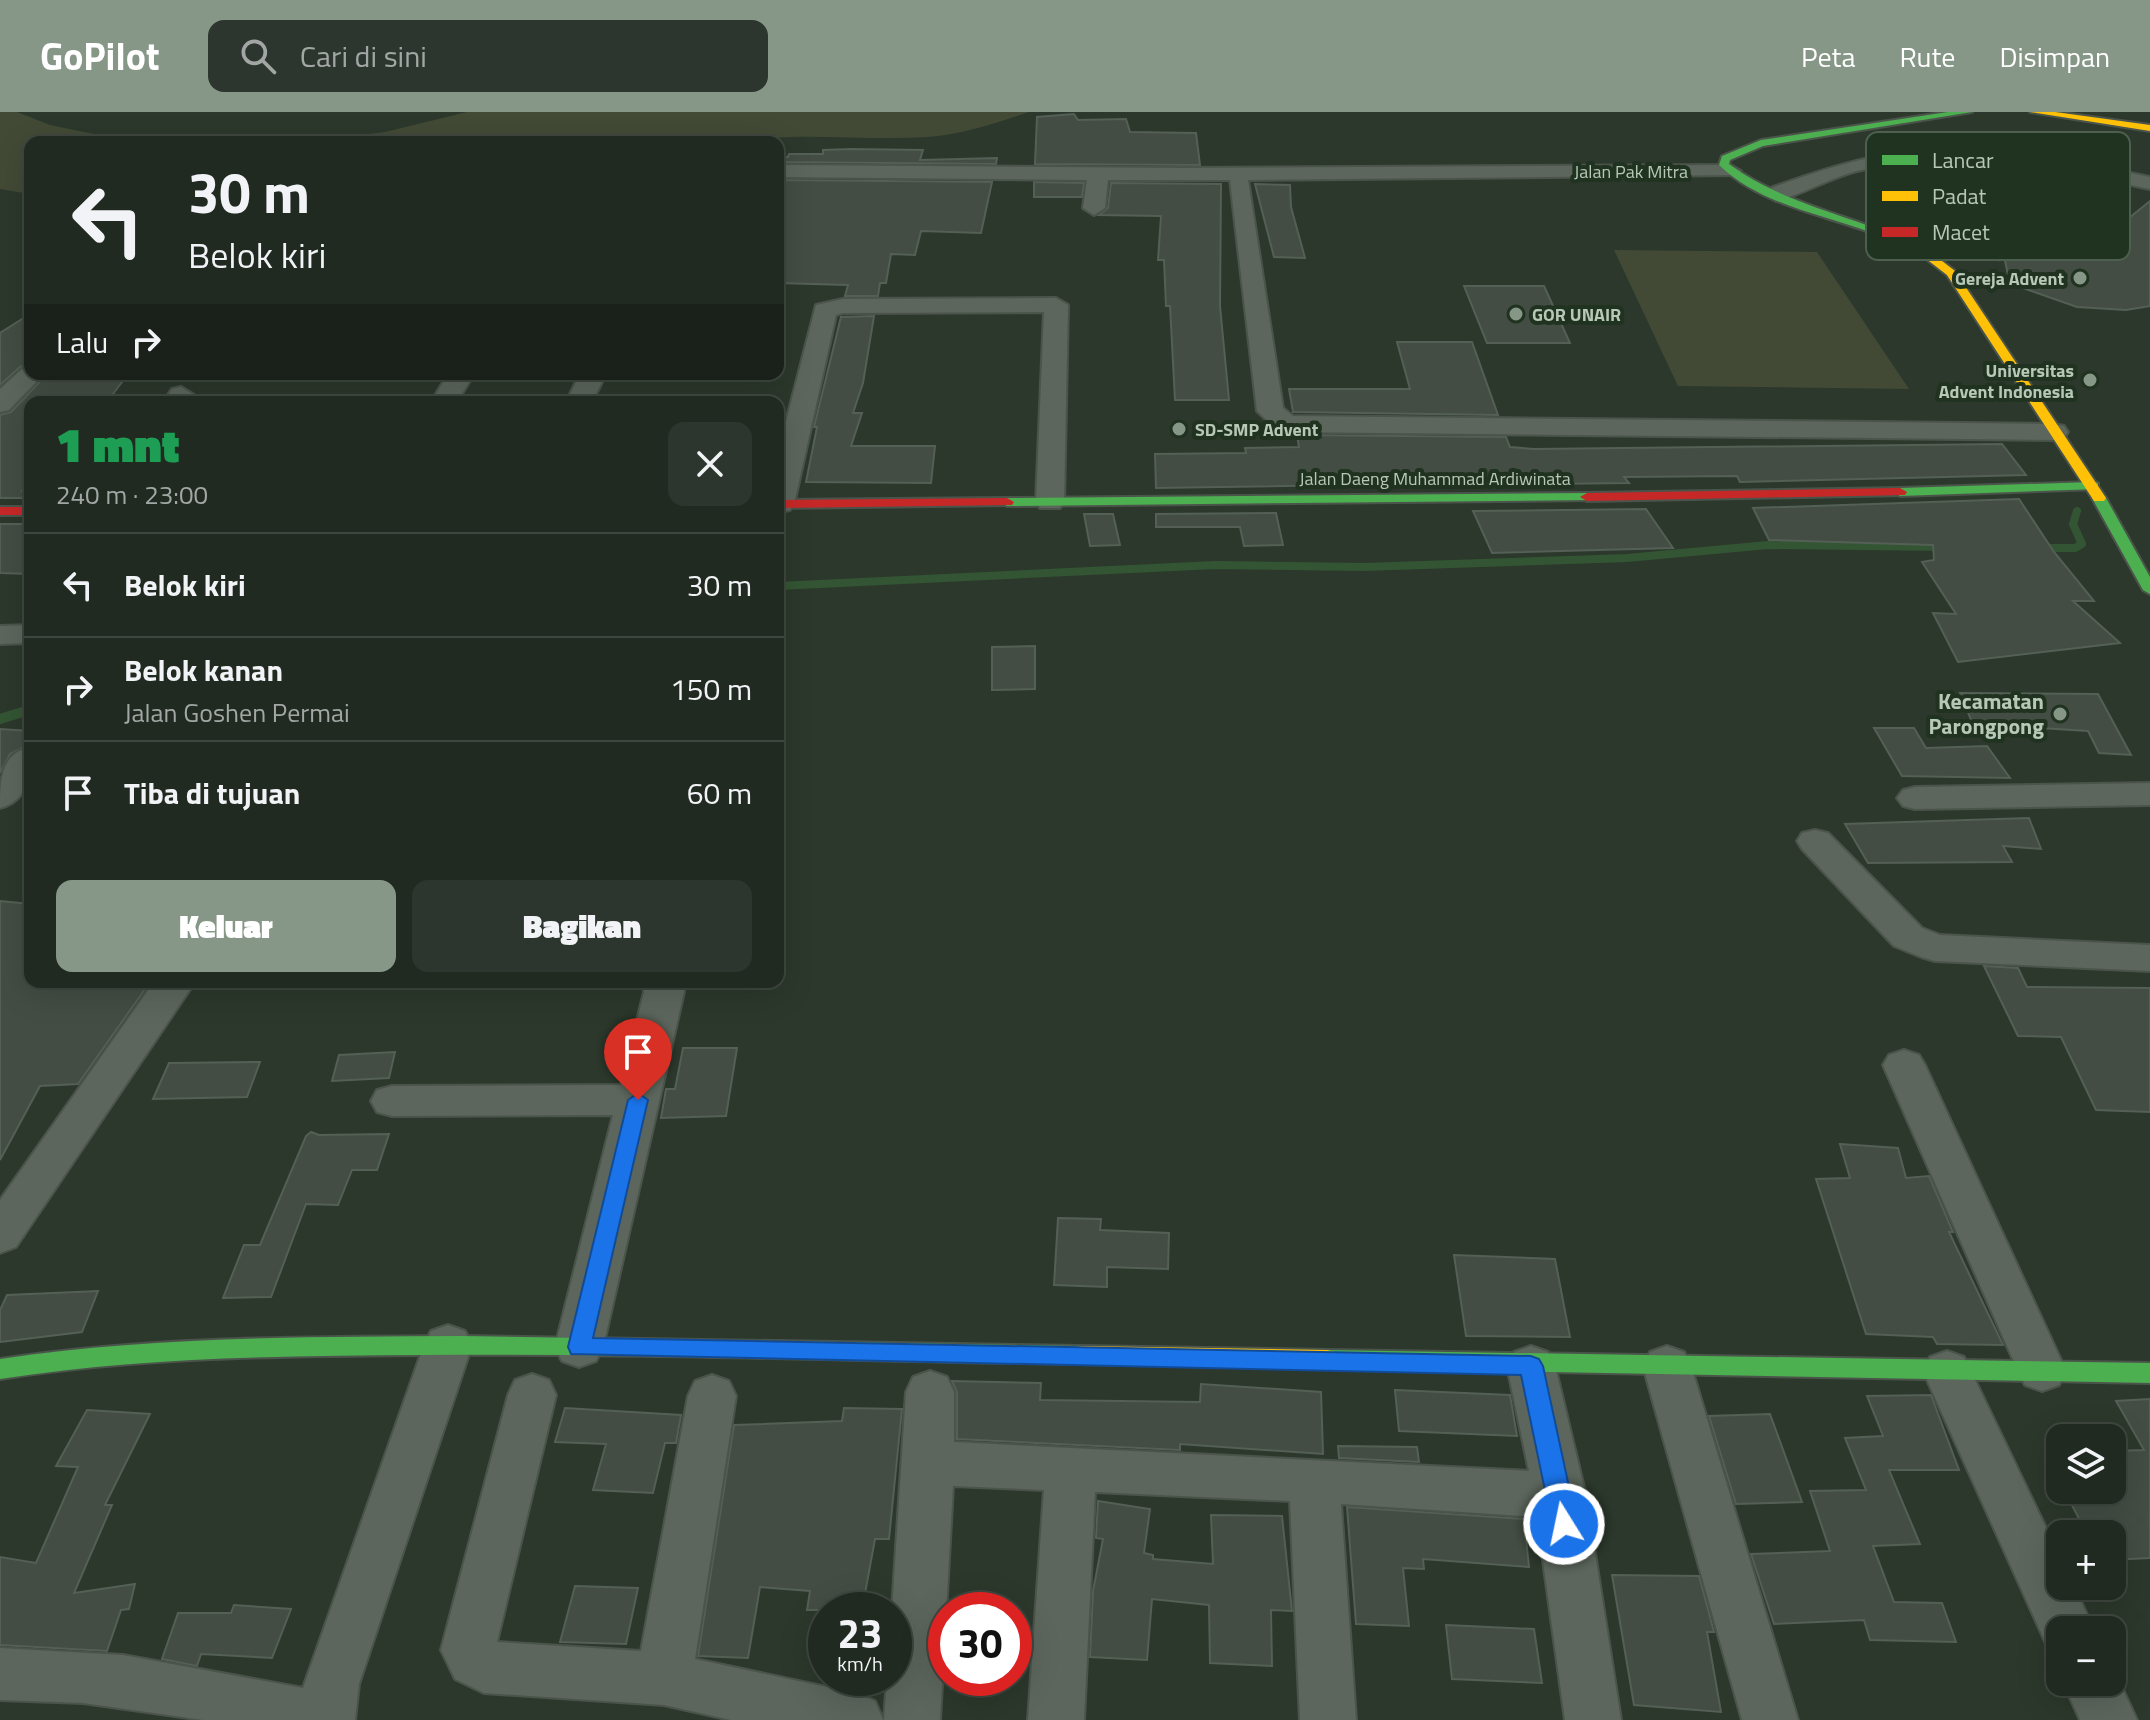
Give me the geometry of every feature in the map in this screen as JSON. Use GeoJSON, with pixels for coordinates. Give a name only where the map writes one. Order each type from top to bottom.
{"type":"FeatureCollection","features":[{"type":"Feature","properties":{"kind":"main road"},"geometry":{"type":"LineString","coordinates":[[1866,224],[1776,194],[1730,171],[1724,165],[1725,158],[1745,147],[1967,112]]}},
{"type":"Feature","properties":{"kind":"main road"},"geometry":{"type":"LineString","coordinates":[[2035,112],[2150,128]]}},
{"type":"Feature","properties":{"kind":"main road"},"geometry":{"type":"LineString","coordinates":[[1937,260],[1951,273],[2054,432],[2093,486],[2150,590]]}},
{"type":"Feature","properties":{"kind":"main road","name":"Jalan Daeng Muhammad Ardiwinata"},"geometry":{"type":"LineString","coordinates":[[784,504],[1792,495],[2093,486]]}},
{"type":"Feature","properties":{"kind":"main road"},"geometry":{"type":"LineString","coordinates":[[0,511],[24,511]]}},
{"type":"Feature","properties":{"kind":"main road"},"geometry":{"type":"LineString","coordinates":[[0,1369],[57,1359],[163,1349],[448,1345],[1531,1366],[2150,1373]]}},
{"type":"Feature","properties":{"kind":"street"},"geometry":{"type":"LineString","coordinates":[[1776,194],[1851,166],[1866,164]]}},
{"type":"Feature","properties":{"kind":"street","name":"Jalan Pak Mitra"},"geometry":{"type":"LineString","coordinates":[[784,172],[881,183],[1098,174],[1730,171]]}},
{"type":"Feature","properties":{"kind":"street"},"geometry":{"type":"LineString","coordinates":[[1094,208],[1098,174]]}},
{"type":"Feature","properties":{"kind":"street"},"geometry":{"type":"LineString","coordinates":[[2130,179],[2150,183]]}},
{"type":"Feature","properties":{"kind":"street"},"geometry":{"type":"LineString","coordinates":[[1239,182],[1270,411],[1287,424],[2054,432]]}},
{"type":"Feature","properties":{"kind":"street"},"geometry":{"type":"LineString","coordinates":[[784,483],[825,310],[843,306],[1056,305],[1050,502]]}},
{"type":"Feature","properties":{"kind":"street"},"geometry":{"type":"LineString","coordinates":[[0,404],[25,380]]}},
{"type":"Feature","properties":{"kind":"street"},"geometry":{"type":"LineString","coordinates":[[0,404],[24,404]]}},
{"type":"Feature","properties":{"kind":"street"},"geometry":{"type":"LineString","coordinates":[[0,635],[24,634]]}},
{"type":"Feature","properties":{"kind":"street"},"geometry":{"type":"LineString","coordinates":[[0,797],[24,765]]}},
{"type":"Feature","properties":{"kind":"street"},"geometry":{"type":"LineString","coordinates":[[1915,798],[2150,794]]}},
{"type":"Feature","properties":{"kind":"street"},"geometry":{"type":"LineString","coordinates":[[1815,841],[1908,937],[1935,948],[2150,958]]}},
{"type":"Feature","properties":{"kind":"street"},"geometry":{"type":"LineString","coordinates":[[0,1235],[171,988]]}},
{"type":"Feature","properties":{"kind":"street"},"geometry":{"type":"LineString","coordinates":[[579,1347],[664,988]]}},
{"type":"Feature","properties":{"kind":"street"},"geometry":{"type":"LineString","coordinates":[[1904,1065],[2042,1371]]}},
{"type":"Feature","properties":{"kind":"street"},"geometry":{"type":"LineString","coordinates":[[392,1101],[638,1100]]}},
{"type":"Feature","properties":{"kind":"street"},"geometry":{"type":"LineString","coordinates":[[0,1674],[61,1673],[208,1691],[325,1720],[331,1684],[448,1345]]}},
{"type":"Feature","properties":{"kind":"street"},"geometry":{"type":"LineString","coordinates":[[1531,1366],[1560,1496],[1593,1720]]}},
{"type":"Feature","properties":{"kind":"street"},"geometry":{"type":"LineString","coordinates":[[1667,1366],[1770,1720]]}},
{"type":"Feature","properties":{"kind":"street"},"geometry":{"type":"LineString","coordinates":[[1947,1371],[2061,1616]]}},
{"type":"Feature","properties":{"kind":"street"},"geometry":{"type":"LineString","coordinates":[[912,1720],[929,1463],[930,1392]]}},
{"type":"Feature","properties":{"kind":"street"},"geometry":{"type":"LineString","coordinates":[[532,1395],[468,1650],[474,1661],[484,1667],[664,1679],[855,1720]]}},
{"type":"Feature","properties":{"kind":"street"},"geometry":{"type":"LineString","coordinates":[[664,1679],[712,1396]]}},
{"type":"Feature","properties":{"kind":"street"},"geometry":{"type":"LineString","coordinates":[[929,1463],[1314,1480],[1560,1496]]}},
{"type":"Feature","properties":{"kind":"street"},"geometry":{"type":"LineString","coordinates":[[1056,1720],[1071,1469]]}},
{"type":"Feature","properties":{"kind":"street"},"geometry":{"type":"LineString","coordinates":[[1314,1480],[1328,1720]]}},
{"type":"Feature","properties":{"kind":"street"},"geometry":{"type":"LineString","coordinates":[[2098,1696],[2109,1720]]}},
{"type":"Feature","properties":{"kind":"green space"},"geometry":{"type":"Polygon","coordinates":[[[0,112],[17,112],[50,125],[104,136],[24,136],[24,193],[0,189],[0,112]]]}},
{"type":"Feature","properties":{"kind":"green space"},"geometry":{"type":"Polygon","coordinates":[[[467,112],[1029,112],[967,131],[904,138],[353,136],[385,132],[467,112]]]}},
{"type":"Feature","properties":{"kind":"green space"},"geometry":{"type":"Polygon","coordinates":[[[1614,250],[1817,252],[1909,389],[1678,386],[1614,250]]]}},
{"type":"Feature","properties":{"kind":"building"},"geometry":{"type":"Polygon","coordinates":[[[1074,114],[1078,120],[1126,119],[1130,132],[1196,133],[1200,165],[1035,164],[1037,117],[1074,114]]]}},
{"type":"Feature","properties":{"kind":"building"},"geometry":{"type":"Polygon","coordinates":[[[823,150],[923,150],[920,160],[997,158],[996,164],[784,162],[784,157],[789,154],[823,154],[823,150]]]}},
{"type":"Feature","properties":{"kind":"building"},"geometry":{"type":"Polygon","coordinates":[[[784,180],[992,182],[981,233],[921,231],[915,255],[891,254],[886,283],[880,283],[878,296],[845,296],[848,285],[784,283],[784,180]]]}},
{"type":"Feature","properties":{"kind":"building"},"geometry":{"type":"Polygon","coordinates":[[[1034,182],[1084,183],[1082,197],[1034,197],[1034,182]]]}},
{"type":"Feature","properties":{"kind":"building"},"geometry":{"type":"Polygon","coordinates":[[[1111,183],[1221,184],[1220,306],[1229,400],[1175,400],[1170,306],[1166,306],[1164,260],[1158,260],[1161,216],[1099,215],[1108,208],[1111,183]]]}},
{"type":"Feature","properties":{"kind":"building"},"geometry":{"type":"Polygon","coordinates":[[[1255,184],[1290,185],[1291,207],[1305,258],[1274,257],[1255,184]]]}},
{"type":"Feature","properties":{"kind":"building","name":"Gereja Advent"},"geometry":{"type":"Polygon","coordinates":[[[2150,201],[2150,306],[2126,310],[2077,307],[2020,287],[2008,275],[2005,260],[2130,260],[2130,217],[2150,201]]]}},
{"type":"Feature","properties":{"kind":"building","name":"GOR UNAIR"},"geometry":{"type":"Polygon","coordinates":[[[1464,286],[1544,286],[1570,343],[1487,343],[1464,286]]]}},
{"type":"Feature","properties":{"kind":"building"},"geometry":{"type":"Polygon","coordinates":[[[874,316],[863,383],[853,413],[862,413],[851,446],[935,446],[931,483],[806,482],[817,427],[814,427],[841,317],[874,316]]]}},
{"type":"Feature","properties":{"kind":"building"},"geometry":{"type":"Polygon","coordinates":[[[24,318],[24,366],[0,385],[0,333],[24,318]]]}},
{"type":"Feature","properties":{"kind":"building"},"geometry":{"type":"Polygon","coordinates":[[[1397,342],[1472,342],[1498,415],[1293,412],[1289,389],[1410,389],[1397,342]]]}},
{"type":"Feature","properties":{"kind":"building"},"geometry":{"type":"Polygon","coordinates":[[[41,380],[124,380],[112,396],[26,396],[41,380]]]}},
{"type":"Feature","properties":{"kind":"building"},"geometry":{"type":"Polygon","coordinates":[[[24,398],[24,498],[0,498],[0,415],[11,412],[24,398]]]}},
{"type":"Feature","properties":{"kind":"building"},"geometry":{"type":"Polygon","coordinates":[[[1297,435],[1506,437],[1510,447],[1534,449],[2002,444],[2026,475],[1740,482],[1737,476],[1624,477],[1629,483],[1461,485],[1458,479],[1408,480],[1409,484],[1156,488],[1155,454],[1246,453],[1245,448],[1299,447],[1297,435]]]}},
{"type":"Feature","properties":{"kind":"building"},"geometry":{"type":"Polygon","coordinates":[[[2019,499],[2054,552],[2094,601],[2073,601],[2120,643],[1958,662],[1933,613],[1956,614],[1922,562],[1934,560],[1933,545],[1769,540],[1753,508],[2019,499]]]}},
{"type":"Feature","properties":{"kind":"building"},"geometry":{"type":"Polygon","coordinates":[[[1646,509],[1673,548],[1492,553],[1473,511],[1646,509]]]}},
{"type":"Feature","properties":{"kind":"building"},"geometry":{"type":"Polygon","coordinates":[[[1276,513],[1283,545],[1244,546],[1240,527],[1156,527],[1156,514],[1276,513]]]}},
{"type":"Feature","properties":{"kind":"building"},"geometry":{"type":"Polygon","coordinates":[[[1084,514],[1113,514],[1120,545],[1090,546],[1084,514]]]}},
{"type":"Feature","properties":{"kind":"building"},"geometry":{"type":"Polygon","coordinates":[[[0,524],[24,524],[24,574],[0,573],[0,524]]]}},
{"type":"Feature","properties":{"kind":"building"},"geometry":{"type":"Polygon","coordinates":[[[1035,646],[1035,689],[992,690],[992,647],[1035,646]]]}},
{"type":"Feature","properties":{"kind":"building"},"geometry":{"type":"Polygon","coordinates":[[[1960,693],[2098,694],[2131,755],[2099,753],[2088,731],[2023,727],[2027,736],[1976,732],[1960,693]]]}},
{"type":"Feature","properties":{"kind":"building"},"geometry":{"type":"Polygon","coordinates":[[[1874,728],[1914,728],[1926,748],[1987,746],[2010,778],[1902,776],[1874,728]]]}},
{"type":"Feature","properties":{"kind":"building"},"geometry":{"type":"Polygon","coordinates":[[[0,729],[24,731],[24,747],[10,754],[0,773],[0,729]]]}},
{"type":"Feature","properties":{"kind":"building"},"geometry":{"type":"Polygon","coordinates":[[[2029,818],[2041,849],[2003,846],[2012,862],[1868,863],[1845,824],[2029,818]]]}},
{"type":"Feature","properties":{"kind":"building"},"geometry":{"type":"Polygon","coordinates":[[[0,901],[24,903],[24,988],[146,988],[78,1084],[40,1086],[0,1160],[0,901]]]}},
{"type":"Feature","properties":{"kind":"building"},"geometry":{"type":"Polygon","coordinates":[[[1984,966],[2018,968],[2027,987],[2150,988],[2150,1112],[2096,1110],[2061,1037],[2018,1036],[1984,966]]]}},
{"type":"Feature","properties":{"kind":"building"},"geometry":{"type":"Polygon","coordinates":[[[683,1048],[737,1048],[726,1116],[661,1118],[666,1089],[675,1089],[683,1048]]]}},
{"type":"Feature","properties":{"kind":"building"},"geometry":{"type":"Polygon","coordinates":[[[395,1052],[389,1078],[332,1081],[339,1055],[395,1052]]]}},
{"type":"Feature","properties":{"kind":"building"},"geometry":{"type":"Polygon","coordinates":[[[260,1062],[247,1097],[153,1099],[169,1063],[260,1062]]]}},
{"type":"Feature","properties":{"kind":"building"},"geometry":{"type":"Polygon","coordinates":[[[311,1132],[319,1135],[389,1134],[377,1170],[352,1170],[338,1205],[306,1204],[271,1297],[223,1298],[244,1245],[260,1245],[306,1136],[311,1132]]]}},
{"type":"Feature","properties":{"kind":"building"},"geometry":{"type":"Polygon","coordinates":[[[1840,1144],[1898,1148],[1906,1178],[1929,1176],[1953,1232],[1949,1232],[2003,1345],[1937,1344],[1933,1337],[1866,1334],[1816,1179],[1850,1178],[1840,1144]]]}},
{"type":"Feature","properties":{"kind":"building"},"geometry":{"type":"Polygon","coordinates":[[[1058,1218],[1101,1219],[1100,1230],[1169,1233],[1168,1269],[1107,1267],[1107,1287],[1054,1285],[1058,1218]]]}},
{"type":"Feature","properties":{"kind":"building"},"geometry":{"type":"Polygon","coordinates":[[[1454,1255],[1555,1259],[1570,1337],[1466,1336],[1454,1255]]]}},
{"type":"Feature","properties":{"kind":"building"},"geometry":{"type":"Polygon","coordinates":[[[98,1291],[82,1332],[0,1342],[0,1310],[7,1295],[98,1291]]]}},
{"type":"Feature","properties":{"kind":"building"},"geometry":{"type":"Polygon","coordinates":[[[952,1381],[1041,1383],[1040,1400],[1200,1402],[1201,1384],[1321,1392],[1323,1454],[1180,1444],[1180,1450],[957,1439],[957,1392],[952,1381]]]}},
{"type":"Feature","properties":{"kind":"building"},"geometry":{"type":"Polygon","coordinates":[[[1395,1390],[1510,1395],[1517,1436],[1399,1431],[1395,1390]]]}},
{"type":"Feature","properties":{"kind":"building"},"geometry":{"type":"Polygon","coordinates":[[[1931,1395],[1959,1470],[1889,1470],[1920,1544],[1873,1546],[1894,1602],[1942,1603],[1956,1642],[1870,1640],[1864,1620],[1774,1624],[1751,1554],[1830,1551],[1810,1491],[1866,1490],[1845,1438],[1883,1436],[1867,1396],[1931,1395]]]}},
{"type":"Feature","properties":{"kind":"building"},"geometry":{"type":"Polygon","coordinates":[[[2150,1399],[2150,1558],[2126,1559],[2126,1520],[2080,1520],[2071,1504],[2126,1504],[2126,1451],[2144,1450],[2116,1401],[2150,1399]]]}},
{"type":"Feature","properties":{"kind":"building"},"geometry":{"type":"Polygon","coordinates":[[[565,1408],[681,1415],[676,1443],[665,1443],[653,1493],[593,1490],[606,1444],[555,1442],[565,1408]]]}},
{"type":"Feature","properties":{"kind":"building"},"geometry":{"type":"Polygon","coordinates":[[[844,1408],[902,1409],[889,1539],[875,1539],[865,1592],[810,1592],[760,1587],[748,1658],[698,1656],[734,1425],[842,1421],[844,1408]]]}},
{"type":"Feature","properties":{"kind":"building"},"geometry":{"type":"Polygon","coordinates":[[[87,1410],[150,1414],[105,1505],[112,1505],[74,1593],[135,1584],[129,1609],[121,1610],[107,1651],[0,1645],[0,1557],[36,1563],[78,1467],[56,1466],[87,1410]]]}},
{"type":"Feature","properties":{"kind":"building"},"geometry":{"type":"Polygon","coordinates":[[[1770,1414],[1802,1502],[1736,1504],[1709,1416],[1770,1414]]]}},
{"type":"Feature","properties":{"kind":"building"},"geometry":{"type":"Polygon","coordinates":[[[1338,1446],[1417,1447],[1419,1462],[1339,1458],[1338,1446]]]}},
{"type":"Feature","properties":{"kind":"building"},"geometry":{"type":"Polygon","coordinates":[[[1098,1501],[1150,1509],[1144,1553],[1153,1555],[1153,1559],[1213,1564],[1211,1515],[1282,1516],[1292,1611],[1271,1610],[1272,1666],[1210,1663],[1209,1605],[1152,1599],[1147,1660],[1090,1657],[1093,1591],[1103,1539],[1096,1538],[1098,1501]]]}},
{"type":"Feature","properties":{"kind":"building"},"geometry":{"type":"Polygon","coordinates":[[[1347,1507],[1524,1519],[1529,1567],[1423,1559],[1424,1569],[1403,1568],[1409,1626],[1356,1624],[1347,1507]]]}},
{"type":"Feature","properties":{"kind":"building"},"geometry":{"type":"Polygon","coordinates":[[[1612,1575],[1699,1576],[1714,1632],[1707,1632],[1721,1712],[1634,1705],[1612,1575]]]}},
{"type":"Feature","properties":{"kind":"building"},"geometry":{"type":"Polygon","coordinates":[[[575,1586],[638,1588],[626,1644],[560,1642],[575,1586]]]}},
{"type":"Feature","properties":{"kind":"building"},"geometry":{"type":"Polygon","coordinates":[[[234,1605],[291,1609],[272,1658],[201,1654],[197,1666],[162,1659],[178,1613],[231,1613],[234,1605]]]}},
{"type":"Feature","properties":{"kind":"building"},"geometry":{"type":"Polygon","coordinates":[[[1446,1625],[1534,1629],[1542,1683],[1452,1679],[1446,1625]]]}},
{"type":"Feature","properties":{"kind":"waterway"},"geometry":{"type":"LineString","coordinates":[[2038,548],[2075,548],[2082,544],[2073,524],[2077,511]]}},
{"type":"Feature","properties":{"kind":"waterway"},"geometry":{"type":"LineString","coordinates":[[784,586],[1215,565],[1364,567],[1627,558],[1768,545],[1946,547]]}},
{"type":"Feature","properties":{"kind":"waterway"},"geometry":{"type":"LineString","coordinates":[[0,719],[24,712]]}},
{"type":"Feature","properties":{"kind":"traffic: fast"},"geometry":{"type":"LineString","coordinates":[[1866,227],[1769,193],[1724,165],[1725,158],[1761,143],[1967,112]]}},
{"type":"Feature","properties":{"kind":"traffic: fast"},"geometry":{"type":"LineString","coordinates":[[1900,492],[2093,486]]}},
{"type":"Feature","properties":{"kind":"traffic: fast"},"geometry":{"type":"LineString","coordinates":[[1007,502],[1587,497]]}},
{"type":"Feature","properties":{"kind":"traffic: fast"},"geometry":{"type":"LineString","coordinates":[[2099,498],[2150,590]]}},
{"type":"Feature","properties":{"kind":"traffic: fast"},"geometry":{"type":"LineString","coordinates":[[0,1369],[140,1353],[374,1346],[1081,1355]]}},
{"type":"Feature","properties":{"kind":"traffic: fast"},"geometry":{"type":"LineString","coordinates":[[1327,1359],[2150,1373]]}},
{"type":"Feature","properties":{"kind":"traffic: slow"},"geometry":{"type":"LineString","coordinates":[[2035,112],[2150,128]]}},
{"type":"Feature","properties":{"kind":"traffic: slow"},"geometry":{"type":"LineString","coordinates":[[1934,260],[1951,273],[2099,498]]}},
{"type":"Feature","properties":{"kind":"traffic: slow"},"geometry":{"type":"LineString","coordinates":[[1081,1355],[1327,1359]]}},
{"type":"Feature","properties":{"kind":"traffic: jam"},"geometry":{"type":"LineString","coordinates":[[1587,497],[1900,492]]}},
{"type":"Feature","properties":{"kind":"traffic: jam"},"geometry":{"type":"LineString","coordinates":[[784,504],[1007,502]]}},
{"type":"Feature","properties":{"kind":"traffic: jam"},"geometry":{"type":"LineString","coordinates":[[0,511],[24,511]]}},
{"type":"Feature","properties":{"kind":"place","name":"Gereja Advent"},"geometry":{"type":"Point","coordinates":[2080,278]}},
{"type":"Feature","properties":{"kind":"place","name":"GOR UNAIR"},"geometry":{"type":"Point","coordinates":[1516,314]}},
{"type":"Feature","properties":{"kind":"place","name":"Universitas Advent Indonesia"},"geometry":{"type":"Point","coordinates":[2090,380]}},
{"type":"Feature","properties":{"kind":"place","name":"SD-SMP Advent"},"geometry":{"type":"Point","coordinates":[1179,429]}},
{"type":"Feature","properties":{"kind":"place","name":"Kecamatan Parongpong"},"geometry":{"type":"Point","coordinates":[2060,714]}},
{"type":"Feature","properties":{"kind":"route"},"geometry":{"type":"LineString","coordinates":[[638,1100],[579,1347],[1324,1359],[1531,1366],[1564,1524]]}}]}
